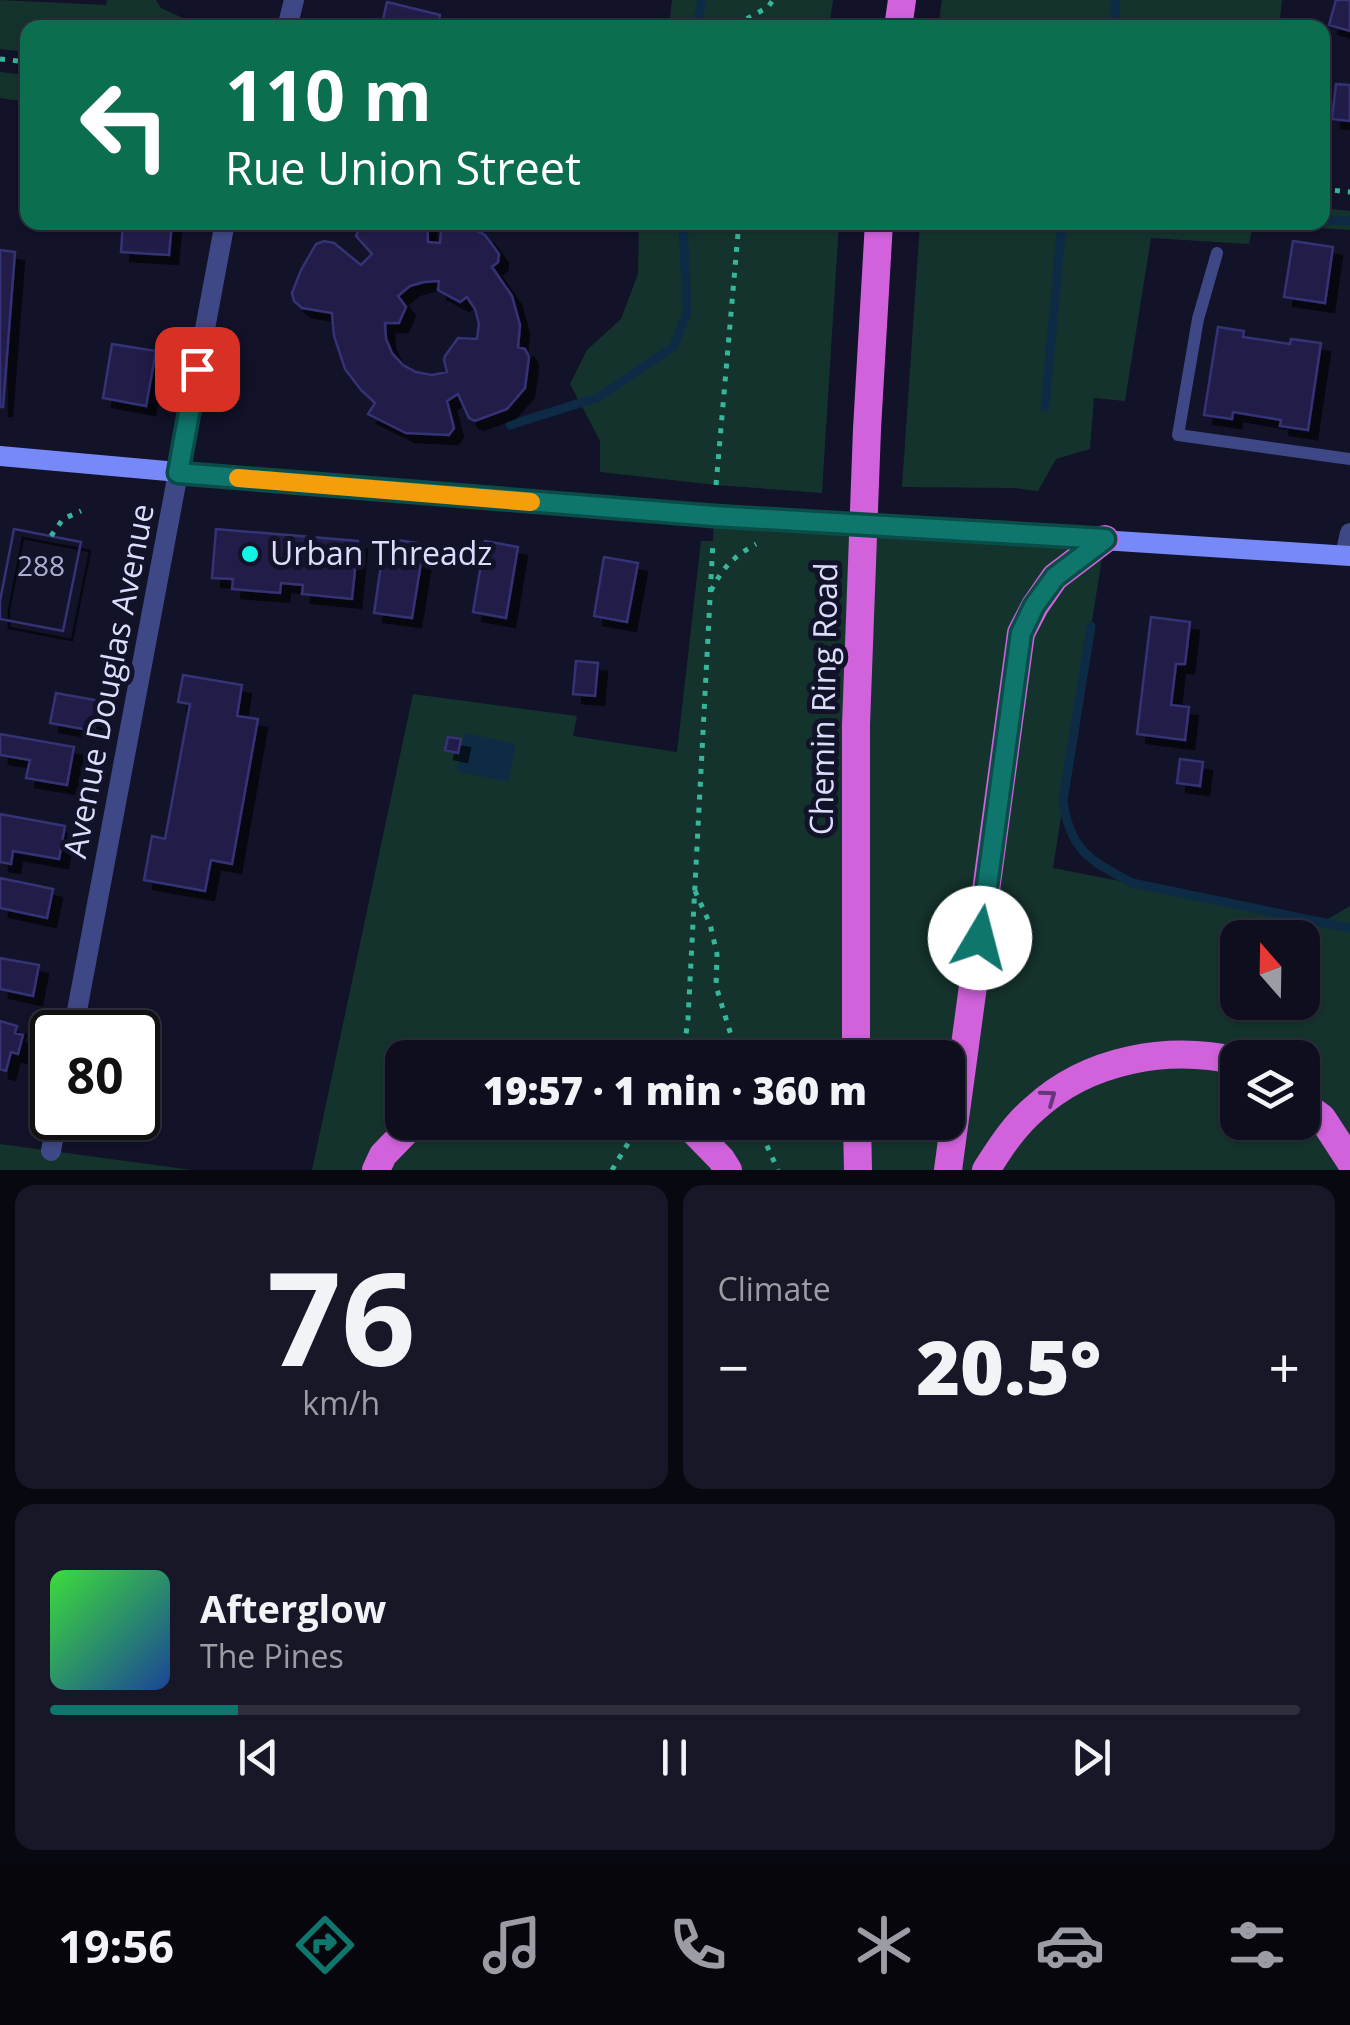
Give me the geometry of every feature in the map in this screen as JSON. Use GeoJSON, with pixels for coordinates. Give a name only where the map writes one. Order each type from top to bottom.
{"type":"FeatureCollection","features":[{"type":"Feature","properties":{"kind":"highway","name":"Chemin Ring Road"},"geometry":{"type":"LineString","coordinates":[[856,1040],[856,724],[866,428],[878,230]]}},
{"type":"Feature","properties":{"kind":"highway"},"geometry":{"type":"LineString","coordinates":[[948,1170],[1021,633],[1055,577],[1105,539]]}},
{"type":"Feature","properties":{"kind":"highway"},"geometry":{"type":"LineString","coordinates":[[986,1170],[1004,1140],[1034,1108],[1064,1086],[1111,1064],[1178,1052],[1220,1058]]}},
{"type":"Feature","properties":{"kind":"highway"},"geometry":{"type":"LineString","coordinates":[[1320,1116],[1350,1160]]}},
{"type":"Feature","properties":{"kind":"highway"},"geometry":{"type":"LineString","coordinates":[[376,1170],[383,1155],[398,1140]]}},
{"type":"Feature","properties":{"kind":"highway"},"geometry":{"type":"LineString","coordinates":[[703,1140],[728,1170]]}},
{"type":"Feature","properties":{"kind":"highway"},"geometry":{"type":"LineString","coordinates":[[857,1140],[858,1170]]}},
{"type":"Feature","properties":{"kind":"main road"},"geometry":{"type":"LineString","coordinates":[[0,456],[714,516],[1348,555]]}},
{"type":"Feature","properties":{"kind":"street","name":"Avenue Douglas Avenue"},"geometry":{"type":"LineString","coordinates":[[77,1010],[224,230]]}},
{"type":"Feature","properties":{"kind":"street"},"geometry":{"type":"LineString","coordinates":[[1348,555],[1350,533]]}},
{"type":"Feature","properties":{"kind":"street"},"geometry":{"type":"LineString","coordinates":[[51,1152],[53,1140]]}},
{"type":"Feature","properties":{"kind":"lane"},"geometry":{"type":"LineString","coordinates":[[1217,253],[1198,319],[1178,435],[1350,459]]}},
{"type":"Feature","properties":{"kind":"path"},"geometry":{"type":"LineString","coordinates":[[745,20],[774,0]]}},
{"type":"Feature","properties":{"kind":"path"},"geometry":{"type":"LineString","coordinates":[[716,485],[738,230]]}},
{"type":"Feature","properties":{"kind":"path"},"geometry":{"type":"LineString","coordinates":[[51,536],[64,519],[81,510]]}},
{"type":"Feature","properties":{"kind":"path"},"geometry":{"type":"LineString","coordinates":[[684,1040],[713,541]]}},
{"type":"Feature","properties":{"kind":"path"},"geometry":{"type":"LineString","coordinates":[[710,593],[720,572],[734,556],[756,544]]}},
{"type":"Feature","properties":{"kind":"path"},"geometry":{"type":"LineString","coordinates":[[694,888],[710,924],[717,954],[716,986],[732,1040]]}},
{"type":"Feature","properties":{"kind":"path"},"geometry":{"type":"LineString","coordinates":[[612,1170],[631,1140]]}},
{"type":"Feature","properties":{"kind":"path"},"geometry":{"type":"LineString","coordinates":[[764,1140],[778,1170]]}},
{"type":"Feature","properties":{"kind":"green space"},"geometry":{"type":"Polygon","coordinates":[[[0,0],[106,5],[107,0],[156,0],[161,8],[187,20],[20,20],[20,51],[0,49],[0,0]]]}},
{"type":"Feature","properties":{"kind":"green space"},"geometry":{"type":"Polygon","coordinates":[[[672,0],[833,0],[830,20],[670,20],[672,0]]]}},
{"type":"Feature","properties":{"kind":"green space"},"geometry":{"type":"Polygon","coordinates":[[[942,0],[1282,0],[1280,20],[939,20],[942,0]]]}},
{"type":"Feature","properties":{"kind":"green space"},"geometry":{"type":"Polygon","coordinates":[[[0,72],[20,74],[20,101],[0,98],[0,72]]]}},
{"type":"Feature","properties":{"kind":"green space"},"geometry":{"type":"Polygon","coordinates":[[[1330,209],[1350,211],[1350,230],[1330,229],[1330,209]]]}},
{"type":"Feature","properties":{"kind":"green space"},"geometry":{"type":"Polygon","coordinates":[[[639,230],[839,230],[822,493],[600,472],[600,441],[570,384],[587,350],[621,319],[638,274],[639,230]]]}},
{"type":"Feature","properties":{"kind":"green space"},"geometry":{"type":"Polygon","coordinates":[[[920,230],[1252,230],[1249,244],[1151,238],[1125,401],[1094,398],[1090,449],[1056,459],[1038,491],[902,487],[920,230]]]}},
{"type":"Feature","properties":{"kind":"green space"},"geometry":{"type":"Polygon","coordinates":[[[714,515],[1105,539],[1053,868],[1319,920],[1220,920],[1220,1020],[1320,1020],[1320,920],[1350,906],[1350,1170],[312,1170],[413,694],[577,716],[573,736],[677,752],[701,541],[713,541],[714,515]]]}},
{"type":"Feature","properties":{"kind":"green space"},"geometry":{"type":"Polygon","coordinates":[[[0,1144],[192,1170],[0,1170],[0,1144]]]}},
{"type":"Feature","properties":{"kind":"water"},"geometry":{"type":"Polygon","coordinates":[[[465,733],[516,744],[508,782],[457,771],[465,733]]]}},
{"type":"Feature","properties":{"kind":"building"},"geometry":{"type":"Polygon","coordinates":[[[1336,0],[1350,0],[1350,31],[1330,25],[1336,0]]]}},
{"type":"Feature","properties":{"kind":"building"},"geometry":{"type":"Polygon","coordinates":[[[387,2],[440,15],[439,20],[383,20],[387,2]]]}},
{"type":"Feature","properties":{"kind":"building"},"geometry":{"type":"Polygon","coordinates":[[[1336,84],[1350,85],[1350,121],[1332,119],[1336,84]]]}},
{"type":"Feature","properties":{"kind":"building"},"geometry":{"type":"Polygon","coordinates":[[[122,230],[171,230],[169,255],[121,252],[122,230]]]}},
{"type":"Feature","properties":{"kind":"building"},"geometry":{"type":"Polygon","coordinates":[[[358,230],[427,230],[428,242],[440,243],[443,230],[477,231],[485,235],[499,254],[492,267],[512,296],[520,325],[518,347],[525,349],[529,357],[525,388],[507,409],[475,421],[469,418],[458,394],[447,401],[454,428],[449,435],[406,433],[368,414],[375,403],[345,369],[334,336],[332,313],[302,308],[292,293],[316,244],[334,243],[361,265],[372,254],[356,236],[358,230]],[[439,281],[410,286],[398,296],[406,307],[399,323],[385,323],[392,353],[416,372],[447,372],[445,356],[458,338],[477,339],[475,309],[467,297],[460,302],[438,290],[439,281]]]}},
{"type":"Feature","properties":{"kind":"building"},"geometry":{"type":"Polygon","coordinates":[[[1293,241],[1333,247],[1325,303],[1284,297],[1293,241]]]}},
{"type":"Feature","properties":{"kind":"building"},"geometry":{"type":"Polygon","coordinates":[[[0,250],[15,252],[3,407],[0,407],[0,250]]]}},
{"type":"Feature","properties":{"kind":"building"},"geometry":{"type":"Polygon","coordinates":[[[1218,327],[1244,331],[1243,337],[1290,344],[1291,339],[1321,343],[1308,430],[1280,426],[1281,420],[1233,412],[1232,419],[1204,415],[1218,327]]]}},
{"type":"Feature","properties":{"kind":"building"},"geometry":{"type":"Polygon","coordinates":[[[112,344],[156,351],[146,406],[103,398],[112,344]]]}},
{"type":"Feature","properties":{"kind":"building"},"geometry":{"type":"Polygon","coordinates":[[[14,529],[81,542],[63,631],[0,619],[14,529]]]}},
{"type":"Feature","properties":{"kind":"building"},"geometry":{"type":"Polygon","coordinates":[[[14,529],[81,542],[63,631],[0,619],[14,529]]]}},
{"type":"Feature","properties":{"kind":"building"},"geometry":{"type":"Polygon","coordinates":[[[216,529],[358,541],[352,599],[302,594],[303,585],[281,583],[280,593],[232,589],[233,579],[212,578],[216,529]]]}},
{"type":"Feature","properties":{"kind":"building"},"geometry":{"type":"Polygon","coordinates":[[[385,538],[424,544],[412,618],[374,613],[385,538]]]}},
{"type":"Feature","properties":{"kind":"building"},"geometry":{"type":"Polygon","coordinates":[[[485,541],[518,547],[506,618],[473,612],[485,541]]]}},
{"type":"Feature","properties":{"kind":"building"},"geometry":{"type":"Polygon","coordinates":[[[604,557],[638,563],[627,622],[594,616],[604,557]]]}},
{"type":"Feature","properties":{"kind":"building"},"geometry":{"type":"Polygon","coordinates":[[[1151,617],[1190,622],[1185,664],[1176,664],[1171,705],[1189,707],[1185,740],[1137,734],[1151,617]]]}},
{"type":"Feature","properties":{"kind":"building"},"geometry":{"type":"Polygon","coordinates":[[[576,661],[598,663],[595,696],[573,694],[576,661]]]}},
{"type":"Feature","properties":{"kind":"building"},"geometry":{"type":"Polygon","coordinates":[[[183,675],[242,685],[237,716],[258,719],[232,864],[211,860],[205,891],[144,880],[152,836],[165,839],[190,704],[178,702],[183,675]]]}},
{"type":"Feature","properties":{"kind":"building"},"geometry":{"type":"Polygon","coordinates":[[[56,693],[100,701],[94,731],[50,723],[56,693]]]}},
{"type":"Feature","properties":{"kind":"building"},"geometry":{"type":"Polygon","coordinates":[[[0,734],[74,747],[67,785],[26,778],[30,760],[0,755],[0,734]]]}},
{"type":"Feature","properties":{"kind":"building"},"geometry":{"type":"Polygon","coordinates":[[[448,737],[461,739],[458,753],[445,750],[448,737]]]}},
{"type":"Feature","properties":{"kind":"building"},"geometry":{"type":"Polygon","coordinates":[[[1180,759],[1203,762],[1200,786],[1177,783],[1180,759]]]}},
{"type":"Feature","properties":{"kind":"building"},"geometry":{"type":"Polygon","coordinates":[[[0,814],[65,826],[59,859],[13,851],[11,864],[0,862],[0,814]]]}},
{"type":"Feature","properties":{"kind":"building"},"geometry":{"type":"Polygon","coordinates":[[[0,878],[53,889],[47,918],[0,908],[0,878]]]}},
{"type":"Feature","properties":{"kind":"building"},"geometry":{"type":"Polygon","coordinates":[[[0,958],[39,965],[33,996],[0,989],[0,958]]]}},
{"type":"Feature","properties":{"kind":"building"},"geometry":{"type":"Polygon","coordinates":[[[0,1021],[17,1026],[15,1033],[23,1035],[18,1054],[11,1052],[6,1071],[0,1069],[0,1021]]]}},
{"type":"Feature","properties":{"kind":"waterway"},"geometry":{"type":"LineString","coordinates":[[698,20],[702,0]]}},
{"type":"Feature","properties":{"kind":"waterway"},"geometry":{"type":"LineString","coordinates":[[1115,0],[1115,20]]}},
{"type":"Feature","properties":{"kind":"waterway"},"geometry":{"type":"LineString","coordinates":[[1330,220],[1350,221]]}},
{"type":"Feature","properties":{"kind":"waterway"},"geometry":{"type":"LineString","coordinates":[[510,425],[599,397],[674,346],[687,312],[683,230]]}},
{"type":"Feature","properties":{"kind":"waterway"},"geometry":{"type":"LineString","coordinates":[[1045,407],[1061,230]]}},
{"type":"Feature","properties":{"kind":"waterway"},"geometry":{"type":"LineString","coordinates":[[1091,626],[1063,801],[1077,843],[1094,861],[1132,883],[1350,928]]}},
{"type":"Feature","properties":{"kind":"slow traffic"},"geometry":{"type":"LineString","coordinates":[[238,478],[531,502]]}},
{"type":"Feature","properties":{"kind":"place","name":"Urban Threadz"},"geometry":{"type":"Point","coordinates":[250,554]}},
{"type":"Feature","properties":{"kind":"route"},"geometry":{"type":"LineString","coordinates":[[197,369],[178,473],[714,516],[1105,539],[1055,577],[1021,633],[980,938]]}}]}
